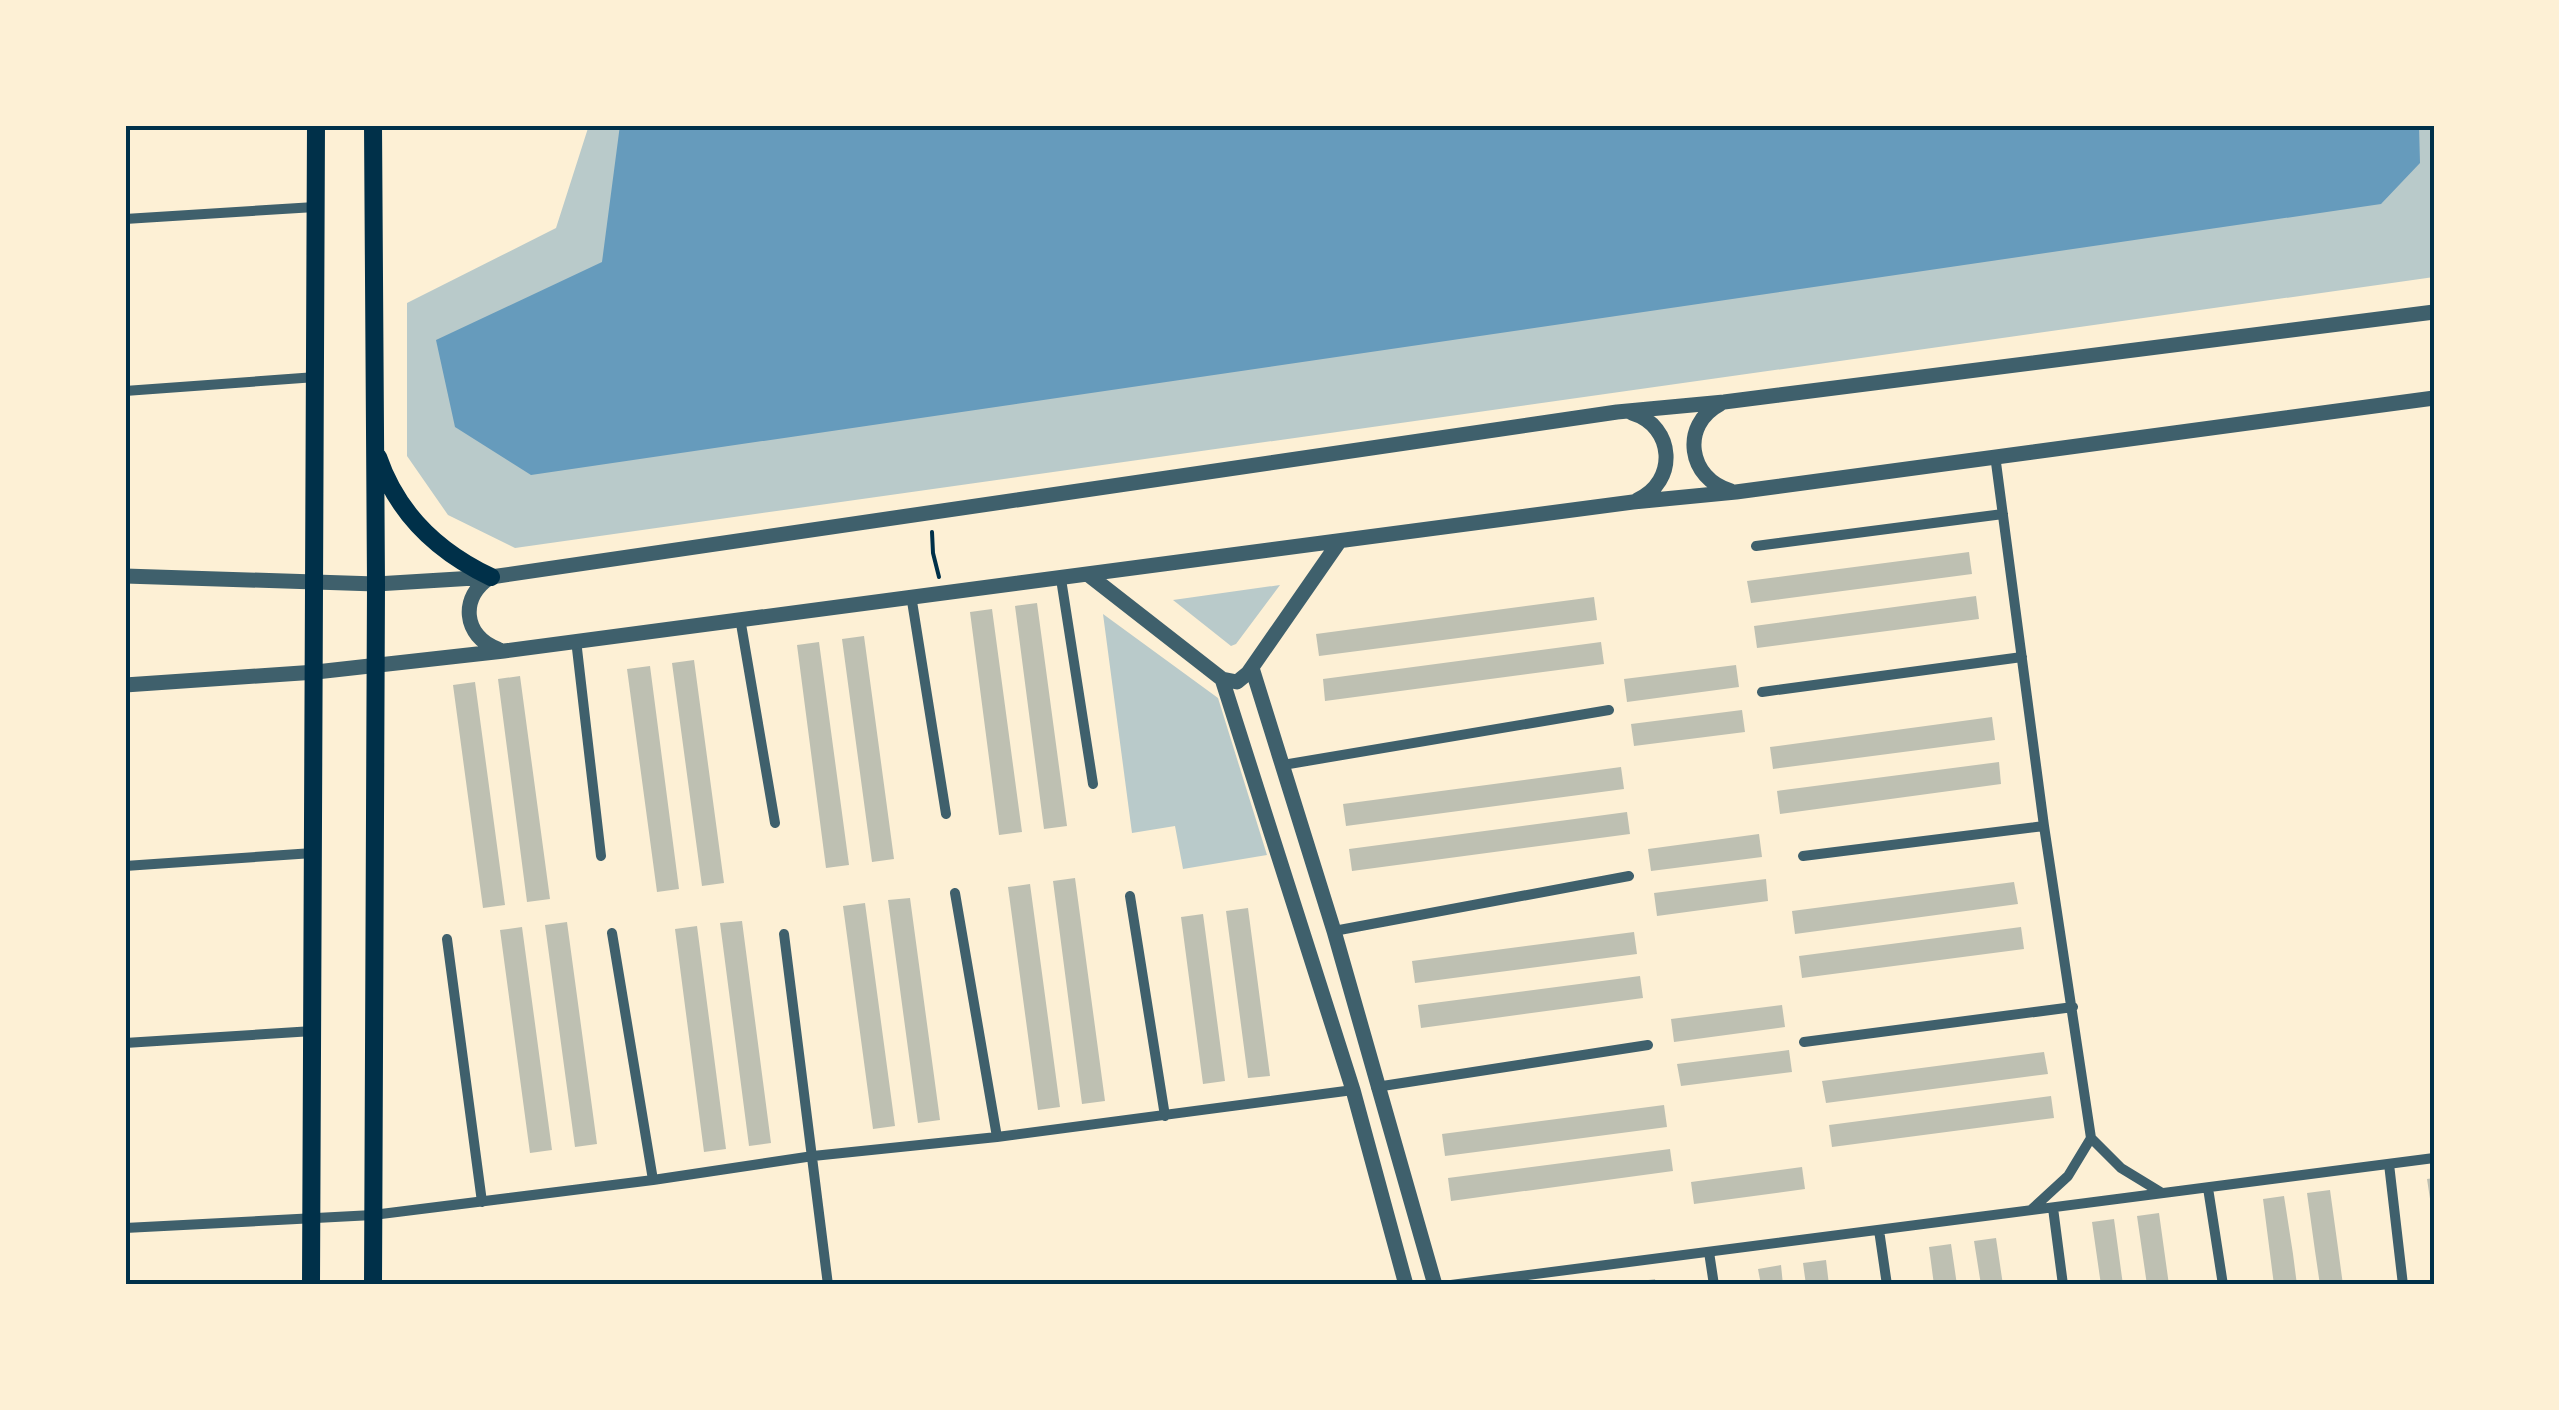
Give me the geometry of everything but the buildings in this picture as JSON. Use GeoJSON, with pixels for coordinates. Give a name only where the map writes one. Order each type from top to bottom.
{"type":"FeatureCollection","features":[{"type":"Feature","properties":{"kind":"main road"},"geometry":{"type":"LineString","coordinates":[[311,1285],[316,125]]}},
{"type":"Feature","properties":{"kind":"main road"},"geometry":{"type":"LineString","coordinates":[[373,125],[373,1285]]}},
{"type":"Feature","properties":{"kind":"main road"},"geometry":{"type":"LineString","coordinates":[[374,447],[390,486],[413,520],[449,553],[491,577]]}},
{"type":"Feature","properties":{"kind":"street"},"geometry":{"type":"LineString","coordinates":[[125,219],[315,207]]}},
{"type":"Feature","properties":{"kind":"street"},"geometry":{"type":"LineString","coordinates":[[125,576],[376,584],[491,577],[1617,412],[1724,402],[2434,312]]}},
{"type":"Feature","properties":{"kind":"street"},"geometry":{"type":"LineString","coordinates":[[125,390],[316,377]]}},
{"type":"Feature","properties":{"kind":"street"},"geometry":{"type":"LineString","coordinates":[[125,685],[316,672],[504,650],[2434,398]]}},
{"type":"Feature","properties":{"kind":"street"},"geometry":{"type":"LineString","coordinates":[[1724,402],[1702,417],[1693,442],[1694,454],[1704,476],[1713,484],[1736,492]]}},
{"type":"Feature","properties":{"kind":"street"},"geometry":{"type":"LineString","coordinates":[[1617,412],[1649,421],[1666,450],[1665,472],[1660,482],[1634,502]]}},
{"type":"Feature","properties":{"kind":"street"},"geometry":{"type":"LineString","coordinates":[[1995,455],[2044,826],[2091,1138],[2121,1168],[2163,1193]]}},
{"type":"Feature","properties":{"kind":"street"},"geometry":{"type":"LineString","coordinates":[[1756,546],[2003,514]]}},
{"type":"Feature","properties":{"kind":"street"},"geometry":{"type":"LineString","coordinates":[[1090,576],[1222,680],[1237,682],[1252,668],[1339,542]]}},
{"type":"Feature","properties":{"kind":"street"},"geometry":{"type":"LineString","coordinates":[[491,577],[471,597],[468,616],[484,643],[504,650]]}},
{"type":"Feature","properties":{"kind":"street"},"geometry":{"type":"LineString","coordinates":[[1061,579],[1094,784]]}},
{"type":"Feature","properties":{"kind":"street"},"geometry":{"type":"LineString","coordinates":[[911,596],[946,814]]}},
{"type":"Feature","properties":{"kind":"street"},"geometry":{"type":"LineString","coordinates":[[740,618],[776,823]]}},
{"type":"Feature","properties":{"kind":"street"},"geometry":{"type":"LineString","coordinates":[[576,639],[602,856]]}},
{"type":"Feature","properties":{"kind":"street"},"geometry":{"type":"LineString","coordinates":[[1762,692],[2022,657]]}},
{"type":"Feature","properties":{"kind":"street"},"geometry":{"type":"LineString","coordinates":[[1252,668],[1334,931],[1435,1285]]}},
{"type":"Feature","properties":{"kind":"street"},"geometry":{"type":"LineString","coordinates":[[1222,680],[1353,1090],[1406,1285]]}},
{"type":"Feature","properties":{"kind":"street"},"geometry":{"type":"LineString","coordinates":[[1283,766],[1608,710]]}},
{"type":"Feature","properties":{"kind":"street"},"geometry":{"type":"LineString","coordinates":[[1803,856],[2044,826]]}},
{"type":"Feature","properties":{"kind":"street"},"geometry":{"type":"LineString","coordinates":[[125,866],[314,853]]}},
{"type":"Feature","properties":{"kind":"street"},"geometry":{"type":"LineString","coordinates":[[1334,931],[1628,876]]}},
{"type":"Feature","properties":{"kind":"street"},"geometry":{"type":"LineString","coordinates":[[956,893],[997,1137]]}},
{"type":"Feature","properties":{"kind":"street"},"geometry":{"type":"LineString","coordinates":[[1130,896],[1166,1116]]}},
{"type":"Feature","properties":{"kind":"street"},"geometry":{"type":"LineString","coordinates":[[612,933],[653,1180]]}},
{"type":"Feature","properties":{"kind":"street"},"geometry":{"type":"LineString","coordinates":[[784,934],[828,1285]]}},
{"type":"Feature","properties":{"kind":"street"},"geometry":{"type":"LineString","coordinates":[[447,940],[482,1202]]}},
{"type":"Feature","properties":{"kind":"street"},"geometry":{"type":"LineString","coordinates":[[1804,1042],[2073,1007]]}},
{"type":"Feature","properties":{"kind":"street"},"geometry":{"type":"LineString","coordinates":[[125,1043],[313,1030]]}},
{"type":"Feature","properties":{"kind":"street"},"geometry":{"type":"LineString","coordinates":[[1376,1088],[1648,1045]]}},
{"type":"Feature","properties":{"kind":"street"},"geometry":{"type":"LineString","coordinates":[[125,1228],[373,1215],[1353,1090]]}},
{"type":"Feature","properties":{"kind":"street"},"geometry":{"type":"LineString","coordinates":[[2030,1211],[2068,1176],[2091,1138]]}},
{"type":"Feature","properties":{"kind":"street"},"geometry":{"type":"LineString","coordinates":[[1451,1285],[2434,1158]]}},
{"type":"Feature","properties":{"kind":"street"},"geometry":{"type":"LineString","coordinates":[[2390,1164],[2403,1285]]}},
{"type":"Feature","properties":{"kind":"street"},"geometry":{"type":"LineString","coordinates":[[2208,1188],[2223,1285]]}},
{"type":"Feature","properties":{"kind":"street"},"geometry":{"type":"LineString","coordinates":[[2053,1208],[2063,1285]]}},
{"type":"Feature","properties":{"kind":"street"},"geometry":{"type":"LineString","coordinates":[[1879,1230],[1886,1285]]}},
{"type":"Feature","properties":{"kind":"street"},"geometry":{"type":"LineString","coordinates":[[1709,1252],[1714,1285]]}},
{"type":"Feature","properties":{"kind":"street"},"geometry":{"type":"LineString","coordinates":[[1554,1272],[1556,1285]]}},
{"type":"Feature","properties":{"kind":"path"},"geometry":{"type":"LineString","coordinates":[[932,512],[933,553],[943,592]]}},
{"type":"Feature","properties":{"kind":"shaded area"},"geometry":{"type":"Polygon","coordinates":[[[589,125],[2434,125],[2434,277],[515,548],[448,515],[407,456],[407,303],[556,228],[589,125]]]}},
{"type":"Feature","properties":{"kind":"shaded area"},"geometry":{"type":"Polygon","coordinates":[[[1280,585],[1231,646],[1173,600],[1280,585]]]}},
{"type":"Feature","properties":{"kind":"shaded area"},"geometry":{"type":"Polygon","coordinates":[[[1103,614],[1218,698],[1267,855],[1183,869],[1175,826],[1132,833],[1103,614]]]}},
{"type":"Feature","properties":{"kind":"water"},"geometry":{"type":"Polygon","coordinates":[[[620,125],[2419,125],[2420,163],[2381,204],[531,475],[455,427],[436,340],[602,262],[620,125]]]}}]}
